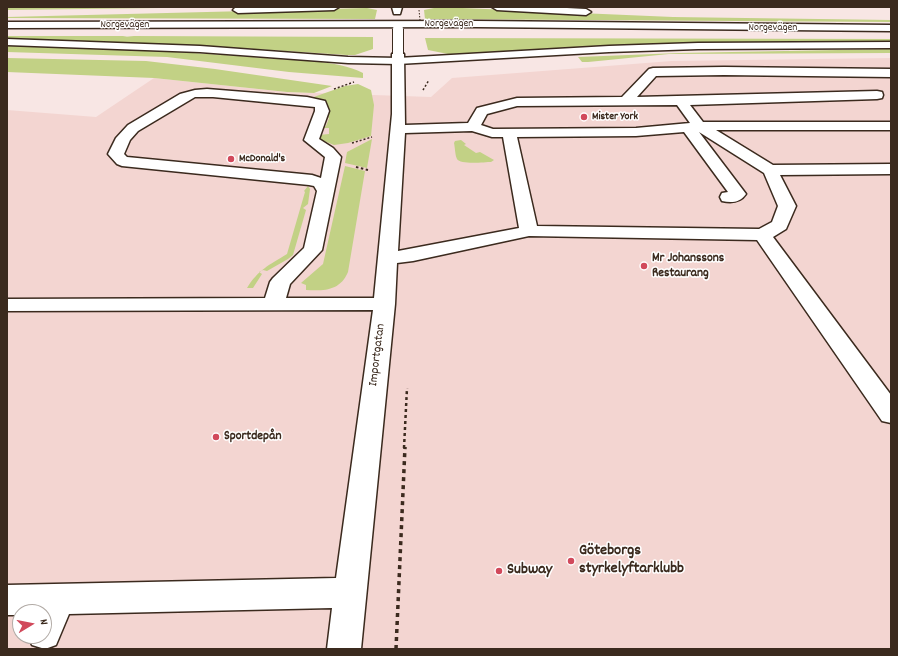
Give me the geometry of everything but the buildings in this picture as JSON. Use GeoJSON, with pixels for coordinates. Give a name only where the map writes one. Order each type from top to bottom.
{"type":"FeatureCollection","features":[{"type":"Feature","properties":{"kind":"main road"},"geometry":{"type":"LineString","coordinates":[[227,10],[334,7]]}},
{"type":"Feature","properties":{"kind":"main road"},"geometry":{"type":"LineString","coordinates":[[497,7],[598,12]]}},
{"type":"Feature","properties":{"kind":"main road","name":"Importgatan"},"geometry":{"type":"LineString","coordinates":[[344,649],[384,304],[398,128],[397,10]]}},
{"type":"Feature","properties":{"kind":"main road","name":"Norgevägen"},"geometry":{"type":"LineString","coordinates":[[7,25],[469,24],[891,28]]}},
{"type":"Feature","properties":{"kind":"main road","name":"Norgevägen"},"geometry":{"type":"LineString","coordinates":[[7,33],[891,35]]}},
{"type":"Feature","properties":{"kind":"main road"},"geometry":{"type":"LineString","coordinates":[[7,42],[200,49],[348,60],[698,46],[891,45]]}},
{"type":"Feature","properties":{"kind":"main road"},"geometry":{"type":"LineString","coordinates":[[626,101],[653,72],[724,71],[891,73]]}},
{"type":"Feature","properties":{"kind":"main road"},"geometry":{"type":"LineString","coordinates":[[274,304],[280,282],[313,250],[326,191],[333,157],[328,151],[311,140],[322,111],[320,104],[307,101],[202,93],[182,98],[161,112],[160,120],[134,141],[118,148],[116,154],[122,161],[312,180],[320,183],[326,191]]}},
{"type":"Feature","properties":{"kind":"main road"},"geometry":{"type":"LineString","coordinates":[[473,127],[482,111],[517,102],[682,101],[885,97]]}},
{"type":"Feature","properties":{"kind":"main road"},"geometry":{"type":"LineString","coordinates":[[682,101],[693,127],[738,194],[733,197],[728,197]]}},
{"type":"Feature","properties":{"kind":"main road"},"geometry":{"type":"LineString","coordinates":[[398,128],[420,130],[473,127],[492,133],[510,133],[636,132],[693,127],[891,126]]}},
{"type":"Feature","properties":{"kind":"main road"},"geometry":{"type":"LineString","coordinates":[[693,127],[770,170],[891,169]]}},
{"type":"Feature","properties":{"kind":"main road"},"geometry":{"type":"LineString","coordinates":[[510,133],[529,231]]}},
{"type":"Feature","properties":{"kind":"main road"},"geometry":{"type":"LineString","coordinates":[[387,258],[413,255],[529,231],[762,235],[780,225],[787,206],[780,188],[770,170]]}},
{"type":"Feature","properties":{"kind":"main road"},"geometry":{"type":"LineString","coordinates":[[762,235],[888,406]]}},
{"type":"Feature","properties":{"kind":"main road"},"geometry":{"type":"LineString","coordinates":[[7,306],[384,304]]}},
{"type":"Feature","properties":{"kind":"main road"},"geometry":{"type":"LineString","coordinates":[[7,600],[350,593]]}},
{"type":"Feature","properties":{"kind":"main road"},"geometry":{"type":"LineString","coordinates":[[52,615],[59,599]]}},
{"type":"Feature","properties":{"kind":"shaded area"},"geometry":{"type":"Polygon","coordinates":[[[891,58],[891,649],[7,649],[7,110],[96,117],[154,78],[287,92],[431,97],[452,78],[672,61],[891,58]]]}},
{"type":"Feature","properties":{"kind":"green space"},"geometry":{"type":"Polygon","coordinates":[[[7,7],[239,7],[7,10],[7,7]]]}},
{"type":"Feature","properties":{"kind":"green space"},"geometry":{"type":"Polygon","coordinates":[[[439,7],[673,17],[891,20],[891,22],[425,19],[424,10],[439,7]]]}},
{"type":"Feature","properties":{"kind":"green space"},"geometry":{"type":"Polygon","coordinates":[[[367,8],[377,10],[375,19],[7,18],[7,17],[367,8]]]}},
{"type":"Feature","properties":{"kind":"green space"},"geometry":{"type":"Polygon","coordinates":[[[7,36],[373,37],[373,49],[355,55],[347,55],[208,46],[7,38],[7,36]]]}},
{"type":"Feature","properties":{"kind":"green space"},"geometry":{"type":"Polygon","coordinates":[[[425,38],[891,39],[891,41],[628,45],[453,55],[428,50],[425,38]]]}},
{"type":"Feature","properties":{"kind":"green space"},"geometry":{"type":"Polygon","coordinates":[[[7,45],[168,52],[315,61],[352,68],[363,73],[363,78],[289,72],[167,57],[7,52],[7,45]]]}},
{"type":"Feature","properties":{"kind":"green space"},"geometry":{"type":"Polygon","coordinates":[[[891,49],[891,53],[669,54],[588,62],[582,62],[578,57],[679,53],[891,49]]]}},
{"type":"Feature","properties":{"kind":"green space"},"geometry":{"type":"Polygon","coordinates":[[[7,58],[146,61],[215,69],[332,86],[314,93],[287,92],[154,78],[7,72],[7,58]]]}},
{"type":"Feature","properties":{"kind":"green space"},"geometry":{"type":"Polygon","coordinates":[[[358,84],[371,90],[374,105],[371,136],[348,143],[334,145],[319,139],[319,135],[329,134],[329,128],[322,128],[326,126],[329,118],[326,117],[328,106],[326,103],[308,99],[345,86],[358,84]]]}},
{"type":"Feature","properties":{"kind":"green space"},"geometry":{"type":"Polygon","coordinates":[[[372,139],[367,168],[345,163],[347,152],[372,139]]]}},
{"type":"Feature","properties":{"kind":"green space"},"geometry":{"type":"Polygon","coordinates":[[[461,140],[466,144],[464,145],[476,153],[480,152],[494,160],[491,162],[478,163],[459,161],[456,157],[454,143],[455,141],[461,140]]]}},
{"type":"Feature","properties":{"kind":"green space"},"geometry":{"type":"Polygon","coordinates":[[[345,166],[365,171],[348,272],[341,283],[336,286],[325,290],[306,290],[306,285],[301,283],[323,264],[345,166]]]}},
{"type":"Feature","properties":{"kind":"green space"},"geometry":{"type":"Polygon","coordinates":[[[308,186],[310,189],[308,204],[303,208],[306,210],[293,255],[267,271],[263,270],[287,254],[305,192],[304,191],[308,186]]]}},
{"type":"Feature","properties":{"kind":"green space"},"geometry":{"type":"Polygon","coordinates":[[[260,272],[262,274],[253,288],[247,288],[255,277],[260,272]]]}},
{"type":"Feature","properties":{"kind":"place","name":"Mister York"},"geometry":{"type":"Point","coordinates":[584,117]}},
{"type":"Feature","properties":{"kind":"place","name":"McDonald's"},"geometry":{"type":"Point","coordinates":[231,159]}},
{"type":"Feature","properties":{"kind":"place","name":"Mr Johanssons Restaurang"},"geometry":{"type":"Point","coordinates":[644,266]}},
{"type":"Feature","properties":{"kind":"place","name":"Sportdepån"},"geometry":{"type":"Point","coordinates":[216,437]}},
{"type":"Feature","properties":{"kind":"place","name":"Göteborgs styrkelyftarklubb"},"geometry":{"type":"Point","coordinates":[571,561]}},
{"type":"Feature","properties":{"kind":"place","name":"Subway"},"geometry":{"type":"Point","coordinates":[499,571]}}]}
